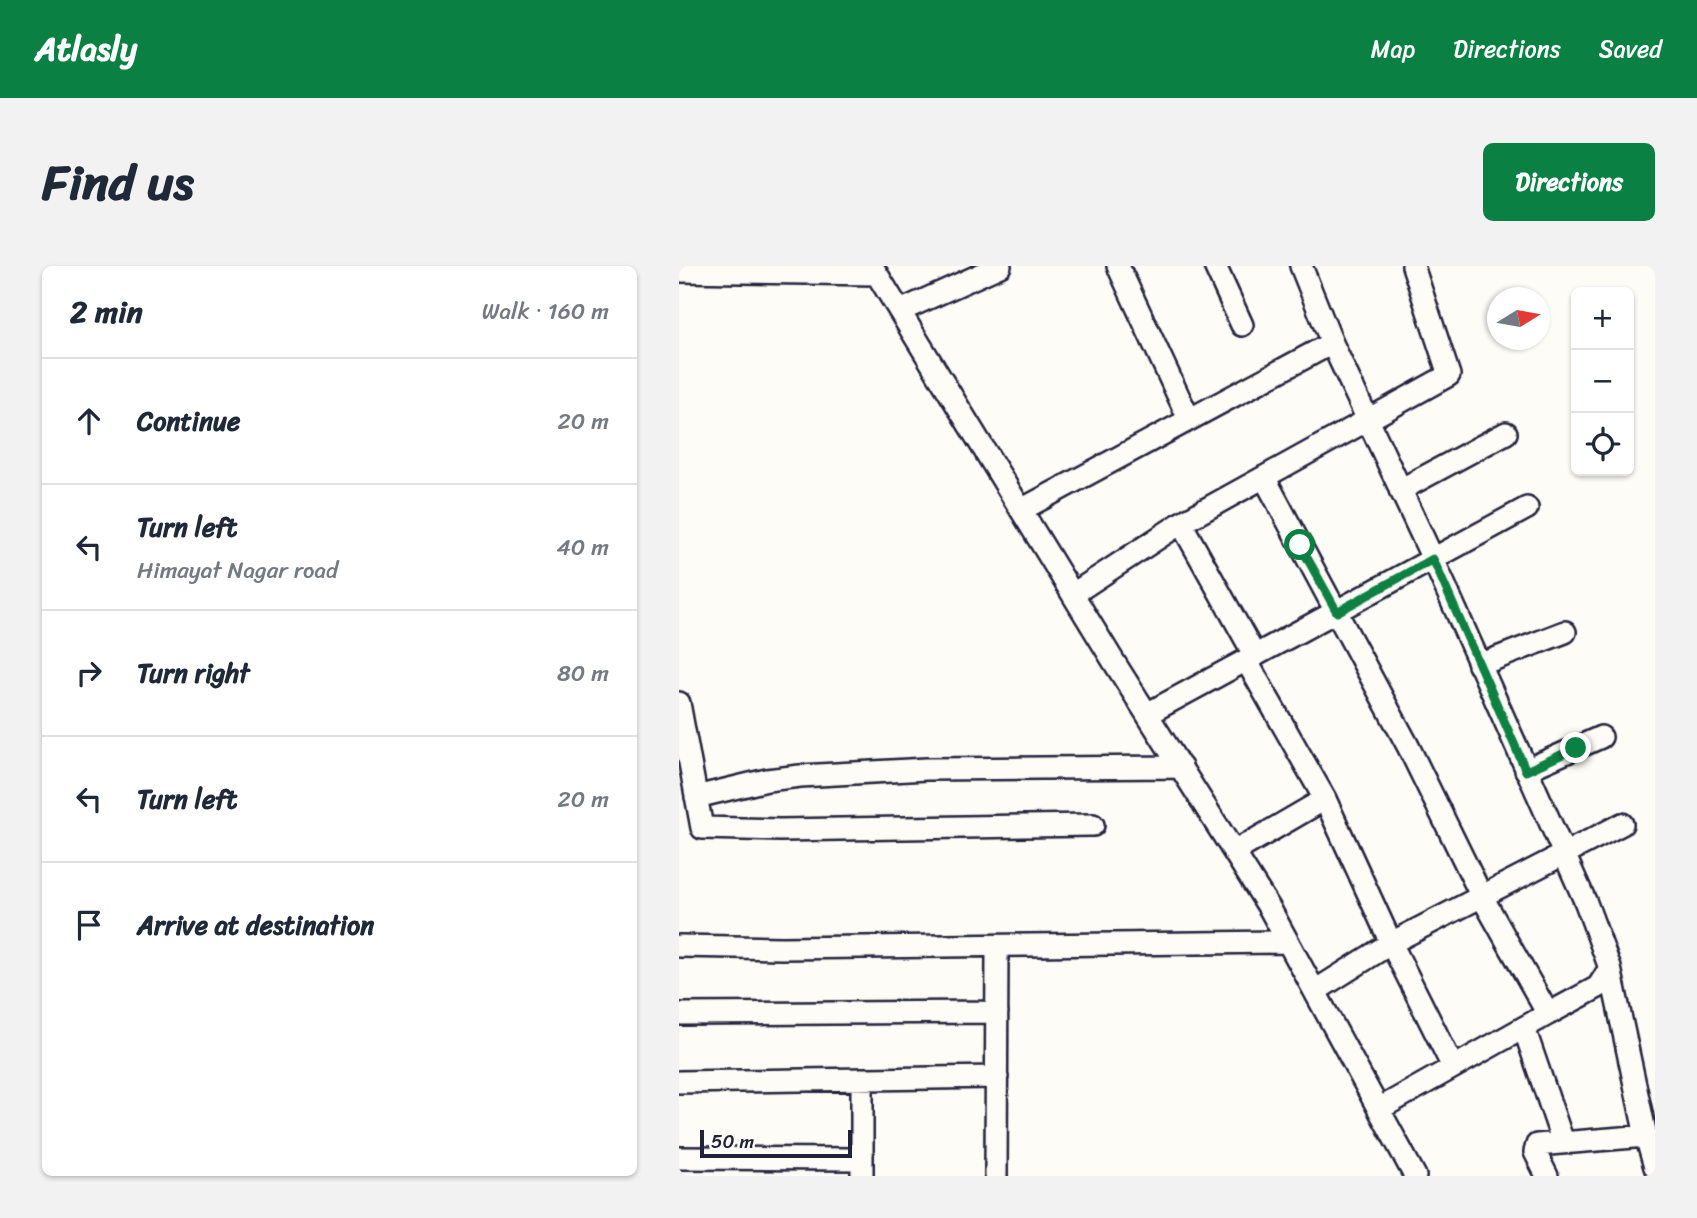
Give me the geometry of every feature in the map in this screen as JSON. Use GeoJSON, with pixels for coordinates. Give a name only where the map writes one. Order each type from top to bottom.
{"type":"FeatureCollection","features":[{"type":"Feature","properties":{"kind":"street"},"geometry":{"type":"LineString","coordinates":[[899,311],[1000,266]]}},
{"type":"Feature","properties":{"kind":"street"},"geometry":{"type":"LineString","coordinates":[[1118,266],[1189,419]]}},
{"type":"Feature","properties":{"kind":"street"},"geometry":{"type":"LineString","coordinates":[[1215,266],[1243,325]]}},
{"type":"Feature","properties":{"kind":"street"},"geometry":{"type":"LineString","coordinates":[[1301,266],[1332,343],[1433,559],[1587,903],[1611,968],[1655,1167]]}},
{"type":"Feature","properties":{"kind":"street"},"geometry":{"type":"LineString","coordinates":[[1073,594],[1181,523],[1449,375],[1413,266]]}},
{"type":"Feature","properties":{"kind":"street"},"geometry":{"type":"LineString","coordinates":[[679,271],[874,270],[1288,942],[1415,1176]]}},
{"type":"Feature","properties":{"kind":"street"},"geometry":{"type":"LineString","coordinates":[[1021,510],[1332,343]]}},
{"type":"Feature","properties":{"kind":"street"},"geometry":{"type":"LineString","coordinates":[[1401,490],[1506,433]]}},
{"type":"Feature","properties":{"kind":"street"},"geometry":{"type":"LineString","coordinates":[[1264,477],[1408,746],[1481,895],[1548,1014]]}},
{"type":"Feature","properties":{"kind":"street"},"geometry":{"type":"LineString","coordinates":[[1147,714],[1527,508]]}},
{"type":"Feature","properties":{"kind":"street"},"geometry":{"type":"LineString","coordinates":[[1181,523],[1325,799],[1391,943],[1453,1067]]}},
{"type":"Feature","properties":{"kind":"street"},"geometry":{"type":"LineString","coordinates":[[1479,666],[1565,632]]}},
{"type":"Feature","properties":{"kind":"street"},"geometry":{"type":"LineString","coordinates":[[679,703],[702,828],[780,830],[1093,825]]}},
{"type":"Feature","properties":{"kind":"street"},"geometry":{"type":"LineString","coordinates":[[1526,771],[1601,737]]}},
{"type":"Feature","properties":{"kind":"street"},"geometry":{"type":"LineString","coordinates":[[696,797],[800,775],[927,769],[1181,767]]}},
{"type":"Feature","properties":{"kind":"street"},"geometry":{"type":"LineString","coordinates":[[1234,852],[1325,799]]}},
{"type":"Feature","properties":{"kind":"street"},"geometry":{"type":"LineString","coordinates":[[1315,991],[1391,943],[1622,824]]}},
{"type":"Feature","properties":{"kind":"street"},"geometry":{"type":"LineString","coordinates":[[679,946],[782,948],[1288,942]]}},
{"type":"Feature","properties":{"kind":"street"},"geometry":{"type":"LineString","coordinates":[[996,1176],[997,946]]}},
{"type":"Feature","properties":{"kind":"street"},"geometry":{"type":"LineString","coordinates":[[1379,1109],[1598,986],[1611,968]]}},
{"type":"Feature","properties":{"kind":"street"},"geometry":{"type":"LineString","coordinates":[[679,1014],[997,1012]]}},
{"type":"Feature","properties":{"kind":"street"},"geometry":{"type":"LineString","coordinates":[[1524,1028],[1563,1142]]}},
{"type":"Feature","properties":{"kind":"street"},"geometry":{"type":"LineString","coordinates":[[679,1082],[997,1077]]}},
{"type":"Feature","properties":{"kind":"street"},"geometry":{"type":"LineString","coordinates":[[679,1158],[862,1167],[862,1079]]}},
{"type":"Feature","properties":{"kind":"street"},"geometry":{"type":"LineString","coordinates":[[1547,1176],[1535,1152],[1535,1147],[1542,1143],[1646,1136]]}},
{"type":"Feature","properties":{"kind":"route"},"geometry":{"type":"LineString","coordinates":[[1300,545],[1337,612],[1433,559],[1526,771],[1576,748]]}}]}
